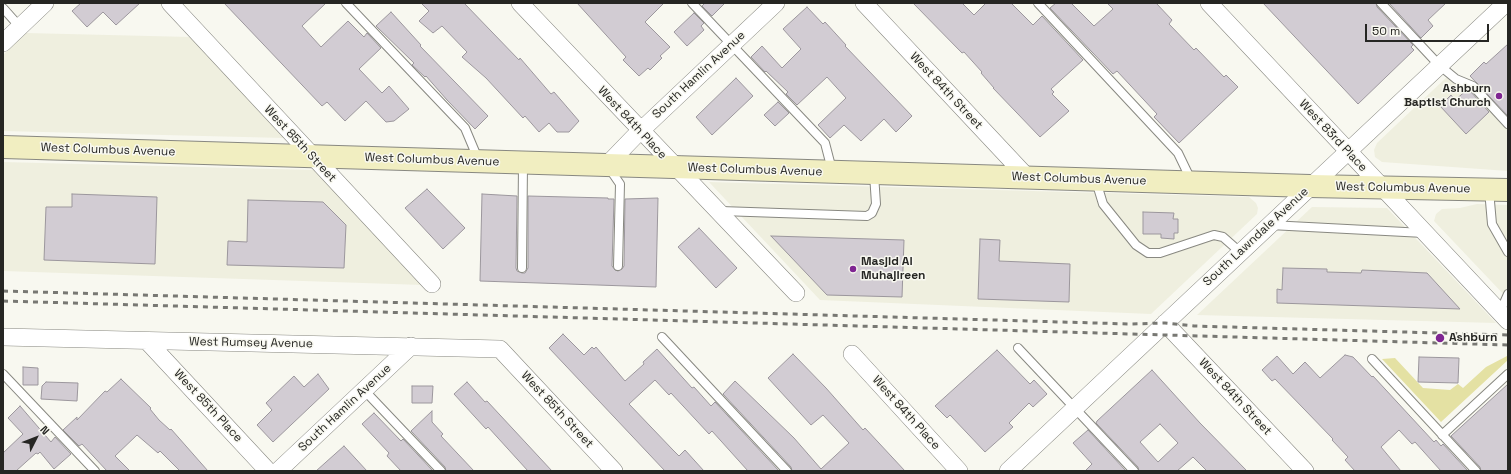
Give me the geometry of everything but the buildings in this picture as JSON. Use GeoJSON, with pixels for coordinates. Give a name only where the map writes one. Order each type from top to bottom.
{"type":"FeatureCollection","features":[{"type":"Feature","properties":{"kind":"main road","name":"West Columbus Avenue"},"geometry":{"type":"LineString","coordinates":[[3,147],[1192,183],[1498,190]]}},
{"type":"Feature","properties":{"kind":"street"},"geometry":{"type":"LineString","coordinates":[[3,43],[45,3]]}},
{"type":"Feature","properties":{"kind":"street","name":"West 85th Street"},"geometry":{"type":"LineString","coordinates":[[170,3],[432,284]]}},
{"type":"Feature","properties":{"kind":"street","name":"West 84th Place"},"geometry":{"type":"LineString","coordinates":[[520,3],[796,294]]}},
{"type":"Feature","properties":{"kind":"street","name":"South Hamlin Avenue"},"geometry":{"type":"LineString","coordinates":[[607,165],[640,131],[776,3]]}},
{"type":"Feature","properties":{"kind":"street","name":"West 84th Street"},"geometry":{"type":"LineString","coordinates":[[864,3],[1028,178]]}},
{"type":"Feature","properties":{"kind":"street","name":"West 83rd Place"},"geometry":{"type":"LineString","coordinates":[[1209,3],[1504,316]]}},
{"type":"Feature","properties":{"kind":"street","name":"South Lawndale Avenue"},"geometry":{"type":"LineString","coordinates":[[1008,471],[1506,3]]}},
{"type":"Feature","properties":{"kind":"street","name":"West 84th Street"},"geometry":{"type":"LineString","coordinates":[[1165,323],[1305,471]]}},
{"type":"Feature","properties":{"kind":"street","name":"West Rumsey Avenue"},"geometry":{"type":"LineString","coordinates":[[3,337],[500,349]]}},
{"type":"Feature","properties":{"kind":"street","name":"West 85th Place"},"geometry":{"type":"LineString","coordinates":[[147,341],[268,471]]}},
{"type":"Feature","properties":{"kind":"street","name":"South Hamlin Avenue"},"geometry":{"type":"LineString","coordinates":[[278,471],[411,346]]}},
{"type":"Feature","properties":{"kind":"street","name":"West 85th Street"},"geometry":{"type":"LineString","coordinates":[[500,349],[614,471]]}},
{"type":"Feature","properties":{"kind":"street","name":"West 84th Place"},"geometry":{"type":"LineString","coordinates":[[852,354],[959,471]]}},
{"type":"Feature","properties":{"kind":"lane"},"geometry":{"type":"LineString","coordinates":[[346,3],[465,128],[479,161]]}},
{"type":"Feature","properties":{"kind":"lane"},"geometry":{"type":"LineString","coordinates":[[692,3],[825,143],[832,172]]}},
{"type":"Feature","properties":{"kind":"lane"},"geometry":{"type":"LineString","coordinates":[[1038,3],[1178,153],[1192,183]]}},
{"type":"Feature","properties":{"kind":"lane"},"geometry":{"type":"LineString","coordinates":[[1381,3],[1439,65],[1456,79],[1473,86],[1508,124]]}},
{"type":"Feature","properties":{"kind":"lane"},"geometry":{"type":"LineString","coordinates":[[3,8],[20,27]]}},
{"type":"Feature","properties":{"kind":"lane"},"geometry":{"type":"LineString","coordinates":[[522,268],[523,163]]}},
{"type":"Feature","properties":{"kind":"lane"},"geometry":{"type":"LineString","coordinates":[[607,165],[620,184],[618,266]]}},
{"type":"Feature","properties":{"kind":"lane"},"geometry":{"type":"LineString","coordinates":[[718,211],[867,216],[872,214],[876,204],[874,173]]}},
{"type":"Feature","properties":{"kind":"lane"},"geometry":{"type":"LineString","coordinates":[[1096,180],[1103,204],[1136,245],[1148,253],[1160,253],[1214,235],[1223,237],[1240,252]]}},
{"type":"Feature","properties":{"kind":"lane"},"geometry":{"type":"LineString","coordinates":[[1498,190],[1492,224],[1508,252]]}},
{"type":"Feature","properties":{"kind":"lane"},"geometry":{"type":"LineString","coordinates":[[1269,225],[1425,233]]}},
{"type":"Feature","properties":{"kind":"lane"},"geometry":{"type":"LineString","coordinates":[[1504,316],[1508,294]]}},
{"type":"Feature","properties":{"kind":"lane"},"geometry":{"type":"LineString","coordinates":[[662,337],[787,471]]}},
{"type":"Feature","properties":{"kind":"lane"},"geometry":{"type":"LineString","coordinates":[[1018,348],[1134,471]]}},
{"type":"Feature","properties":{"kind":"lane"},"geometry":{"type":"LineString","coordinates":[[1372,358],[1476,471]]}},
{"type":"Feature","properties":{"kind":"lane"},"geometry":{"type":"LineString","coordinates":[[3,374],[95,471]]}},
{"type":"Feature","properties":{"kind":"lane"},"geometry":{"type":"LineString","coordinates":[[1442,435],[1508,374]]}},
{"type":"Feature","properties":{"kind":"lane"},"geometry":{"type":"LineString","coordinates":[[364,390],[442,471]]}},
{"type":"Feature","properties":{"kind":"shaded area"},"geometry":{"type":"Polygon","coordinates":[[[26,33],[191,37],[284,138],[3,131],[3,55],[26,33]]]}},
{"type":"Feature","properties":{"kind":"shaded area"},"geometry":{"type":"Polygon","coordinates":[[[1450,74],[1473,86],[1508,124],[1508,171],[1382,162],[1375,157],[1374,150],[1377,143],[1450,74]]]}},
{"type":"Feature","properties":{"kind":"shaded area"},"geometry":{"type":"Polygon","coordinates":[[[3,162],[315,170],[423,285],[3,271],[3,162]]]}},
{"type":"Feature","properties":{"kind":"shaded area"},"geometry":{"type":"Polygon","coordinates":[[[709,182],[1249,197],[1256,203],[1258,208],[1257,214],[1151,314],[820,300],[709,182]]]}},
{"type":"Feature","properties":{"kind":"shaded area"},"geometry":{"type":"Polygon","coordinates":[[[1477,204],[1508,205],[1508,299],[1434,221],[1436,214],[1442,209],[1460,208],[1477,204]]]}},
{"type":"Feature","properties":{"kind":"shaded area"},"geometry":{"type":"Polygon","coordinates":[[[1312,207],[1387,208],[1496,323],[1197,315],[1312,207]]]}},
{"type":"Feature","properties":{"kind":"shaded area"},"geometry":{"type":"Polygon","coordinates":[[[1507,356],[1508,360],[1441,422],[1382,359],[1395,358],[1423,388],[1450,390],[1458,384],[1463,388],[1486,367],[1507,356]]]}},
{"type":"Feature","properties":{"kind":"railway"},"geometry":{"type":"LineString","coordinates":[[3,291],[1130,324],[1165,323],[1194,326],[1508,335]]}},
{"type":"Feature","properties":{"kind":"railway"},"geometry":{"type":"LineString","coordinates":[[3,301],[1508,345]]}},
{"type":"Feature","properties":{"kind":"place","name":"Ashburn Baptist Church"},"geometry":{"type":"Point","coordinates":[1499,96]}},
{"type":"Feature","properties":{"kind":"place","name":"Masjid Al Muhajireen"},"geometry":{"type":"Point","coordinates":[853,269]}},
{"type":"Feature","properties":{"kind":"place","name":"Ashburn"},"geometry":{"type":"Point","coordinates":[1440,338]}}]}
